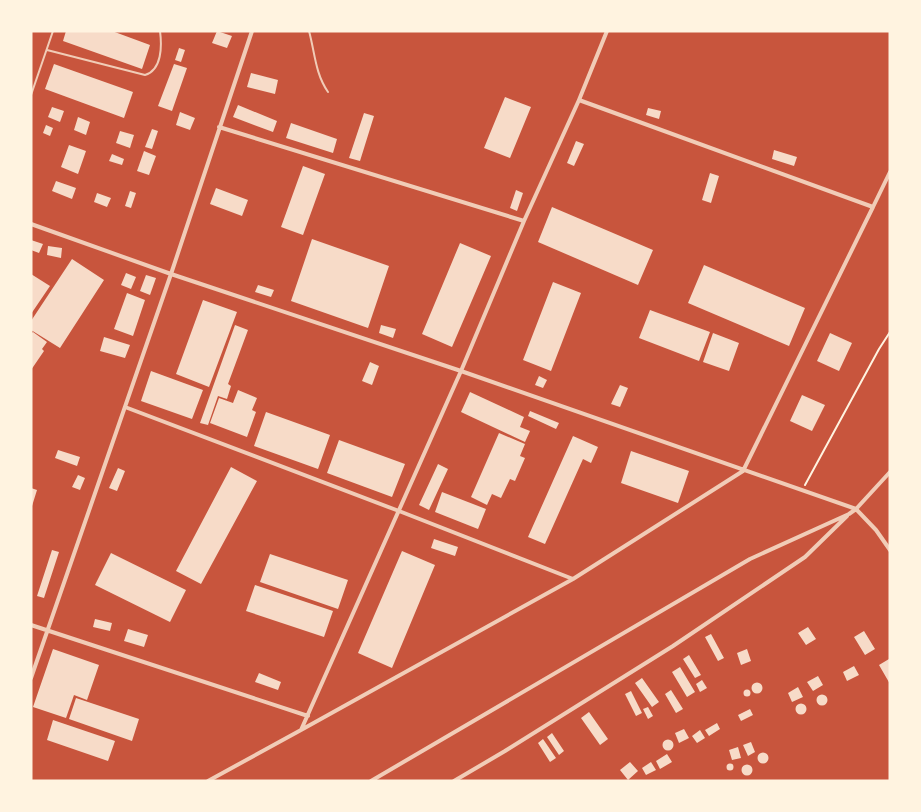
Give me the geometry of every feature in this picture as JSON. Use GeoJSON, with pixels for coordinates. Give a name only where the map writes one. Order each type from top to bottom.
{"type":"FeatureCollection","features":[{"type":"Feature","properties":{"kind":"street"},"geometry":{"type":"LineString","coordinates":[[31,678],[171,274],[252,31]]}},
{"type":"Feature","properties":{"kind":"street"},"geometry":{"type":"LineString","coordinates":[[301,730],[461,371],[607,31]]}},
{"type":"Feature","properties":{"kind":"street"},"geometry":{"type":"LineString","coordinates":[[579,100],[873,208]]}},
{"type":"Feature","properties":{"kind":"street"},"geometry":{"type":"LineString","coordinates":[[219,127],[524,221]]}},
{"type":"Feature","properties":{"kind":"street"},"geometry":{"type":"LineString","coordinates":[[208,781],[573,579],[743,471],[890,172]]}},
{"type":"Feature","properties":{"kind":"street"},"geometry":{"type":"LineString","coordinates":[[31,224],[171,274],[461,371],[856,510],[876,530],[890,550]]}},
{"type":"Feature","properties":{"kind":"street"},"geometry":{"type":"LineString","coordinates":[[125,407],[399,510],[573,579]]}},
{"type":"Feature","properties":{"kind":"street"},"geometry":{"type":"LineString","coordinates":[[371,781],[750,559],[856,510],[890,472]]}},
{"type":"Feature","properties":{"kind":"street"},"geometry":{"type":"LineString","coordinates":[[454,781],[673,646],[805,557],[849,514]]}},
{"type":"Feature","properties":{"kind":"street"},"geometry":{"type":"LineString","coordinates":[[31,626],[308,716]]}},
{"type":"Feature","properties":{"kind":"lane"},"geometry":{"type":"LineString","coordinates":[[31,95],[53,31]]}},
{"type":"Feature","properties":{"kind":"lane"},"geometry":{"type":"LineString","coordinates":[[47,50],[145,75],[152,73],[156,68],[160,52],[160,31]]}},
{"type":"Feature","properties":{"kind":"lane"},"geometry":{"type":"LineString","coordinates":[[310,31],[317,71],[321,82],[328,92]]}},
{"type":"Feature","properties":{"kind":"path"},"geometry":{"type":"LineString","coordinates":[[801,491],[890,332]]}},
{"type":"Feature","properties":{"kind":"building"},"geometry":{"type":"Polygon","coordinates":[[[66,31],[112,31],[150,45],[142,69],[63,41],[66,31]]]}},
{"type":"Feature","properties":{"kind":"building"},"geometry":{"type":"Polygon","coordinates":[[[217,31],[232,36],[227,48],[212,43],[217,31]]]}},
{"type":"Feature","properties":{"kind":"building"},"geometry":{"type":"Polygon","coordinates":[[[179,48],[185,50],[181,62],[175,60],[179,48]]]}},
{"type":"Feature","properties":{"kind":"building"},"geometry":{"type":"Polygon","coordinates":[[[54,64],[133,92],[124,118],[45,89],[54,64]]]}},
{"type":"Feature","properties":{"kind":"building"},"geometry":{"type":"Polygon","coordinates":[[[174,64],[187,68],[172,111],[158,106],[174,64]]]}},
{"type":"Feature","properties":{"kind":"building"},"geometry":{"type":"Polygon","coordinates":[[[251,73],[278,80],[275,94],[247,87],[251,73]]]}},
{"type":"Feature","properties":{"kind":"building"},"geometry":{"type":"Polygon","coordinates":[[[505,97],[531,107],[510,158],[484,148],[505,97]]]}},
{"type":"Feature","properties":{"kind":"building"},"geometry":{"type":"Polygon","coordinates":[[[238,105],[277,121],[273,132],[233,117],[238,105]]]}},
{"type":"Feature","properties":{"kind":"building"},"geometry":{"type":"Polygon","coordinates":[[[52,107],[64,111],[60,122],[48,117],[52,107]]]}},
{"type":"Feature","properties":{"kind":"building"},"geometry":{"type":"Polygon","coordinates":[[[648,108],[661,111],[659,119],[646,115],[648,108]]]}},
{"type":"Feature","properties":{"kind":"building"},"geometry":{"type":"Polygon","coordinates":[[[180,112],[195,118],[190,130],[176,125],[180,112]]]}},
{"type":"Feature","properties":{"kind":"building"},"geometry":{"type":"Polygon","coordinates":[[[364,113],[374,116],[360,161],[349,158],[364,113]]]}},
{"type":"Feature","properties":{"kind":"building"},"geometry":{"type":"Polygon","coordinates":[[[78,117],[90,122],[86,135],[74,130],[78,117]]]}},
{"type":"Feature","properties":{"kind":"building"},"geometry":{"type":"Polygon","coordinates":[[[291,123],[337,139],[333,153],[286,138],[291,123]]]}},
{"type":"Feature","properties":{"kind":"building"},"geometry":{"type":"Polygon","coordinates":[[[46,125],[53,128],[50,136],[43,133],[46,125]]]}},
{"type":"Feature","properties":{"kind":"building"},"geometry":{"type":"Polygon","coordinates":[[[152,129],[158,131],[152,149],[145,147],[152,129]]]}},
{"type":"Feature","properties":{"kind":"building"},"geometry":{"type":"Polygon","coordinates":[[[120,131],[134,135],[130,148],[116,143],[120,131]]]}},
{"type":"Feature","properties":{"kind":"building"},"geometry":{"type":"Polygon","coordinates":[[[576,141],[584,144],[574,166],[567,163],[576,141]]]}},
{"type":"Feature","properties":{"kind":"building"},"geometry":{"type":"Polygon","coordinates":[[[69,145],[86,151],[78,174],[61,167],[69,145]]]}},
{"type":"Feature","properties":{"kind":"building"},"geometry":{"type":"Polygon","coordinates":[[[774,150],[797,157],[794,166],[772,159],[774,150]]]}},
{"type":"Feature","properties":{"kind":"building"},"geometry":{"type":"Polygon","coordinates":[[[144,151],[156,156],[149,175],[137,171],[144,151]]]}},
{"type":"Feature","properties":{"kind":"building"},"geometry":{"type":"Polygon","coordinates":[[[112,154],[124,159],[122,165],[109,161],[112,154]]]}},
{"type":"Feature","properties":{"kind":"building"},"geometry":{"type":"Polygon","coordinates":[[[303,166],[325,174],[303,235],[281,227],[303,166]]]}},
{"type":"Feature","properties":{"kind":"building"},"geometry":{"type":"Polygon","coordinates":[[[710,173],[719,176],[711,203],[702,200],[710,173]]]}},
{"type":"Feature","properties":{"kind":"building"},"geometry":{"type":"Polygon","coordinates":[[[56,181],[76,188],[72,199],[52,191],[56,181]]]}},
{"type":"Feature","properties":{"kind":"building"},"geometry":{"type":"Polygon","coordinates":[[[216,188],[248,200],[242,216],[210,204],[216,188]]]}},
{"type":"Feature","properties":{"kind":"building"},"geometry":{"type":"Polygon","coordinates":[[[516,190],[523,193],[517,211],[510,208],[516,190]]]}},
{"type":"Feature","properties":{"kind":"building"},"geometry":{"type":"Polygon","coordinates":[[[130,191],[136,193],[131,208],[125,206],[130,191]]]}},
{"type":"Feature","properties":{"kind":"building"},"geometry":{"type":"Polygon","coordinates":[[[97,193],[111,198],[107,207],[94,202],[97,193]]]}},
{"type":"Feature","properties":{"kind":"building"},"geometry":{"type":"Polygon","coordinates":[[[552,207],[653,250],[638,285],[538,242],[552,207]]]}},
{"type":"Feature","properties":{"kind":"building"},"geometry":{"type":"Polygon","coordinates":[[[312,239],[389,266],[368,328],[291,301],[312,239]]]}},
{"type":"Feature","properties":{"kind":"building"},"geometry":{"type":"Polygon","coordinates":[[[31,240],[43,244],[39,253],[31,250],[31,240]]]}},
{"type":"Feature","properties":{"kind":"building"},"geometry":{"type":"Polygon","coordinates":[[[460,243],[491,256],[452,347],[422,334],[460,243]]]}},
{"type":"Feature","properties":{"kind":"building"},"geometry":{"type":"Polygon","coordinates":[[[48,246],[62,248],[61,258],[47,255],[48,246]]]}},
{"type":"Feature","properties":{"kind":"building"},"geometry":{"type":"Polygon","coordinates":[[[72,259],[104,280],[60,348],[31,330],[31,321],[72,259]]]}},
{"type":"Feature","properties":{"kind":"building"},"geometry":{"type":"Polygon","coordinates":[[[704,265],[805,308],[789,346],[688,303],[704,265]]]}},
{"type":"Feature","properties":{"kind":"building"},"geometry":{"type":"Polygon","coordinates":[[[126,273],[136,277],[131,289],[121,285],[126,273]]]}},
{"type":"Feature","properties":{"kind":"building"},"geometry":{"type":"Polygon","coordinates":[[[31,274],[50,286],[31,314],[31,274]]]}},
{"type":"Feature","properties":{"kind":"building"},"geometry":{"type":"Polygon","coordinates":[[[146,275],[156,278],[150,295],[140,291],[146,275]]]}},
{"type":"Feature","properties":{"kind":"building"},"geometry":{"type":"Polygon","coordinates":[[[553,282],[581,293],[551,371],[523,360],[553,282]]]}},
{"type":"Feature","properties":{"kind":"building"},"geometry":{"type":"Polygon","coordinates":[[[258,285],[274,290],[271,297],[255,292],[258,285]]]}},
{"type":"Feature","properties":{"kind":"building"},"geometry":{"type":"Polygon","coordinates":[[[127,293],[145,300],[133,336],[114,329],[127,293]]]}},
{"type":"Feature","properties":{"kind":"building"},"geometry":{"type":"Polygon","coordinates":[[[203,300],[237,312],[209,387],[176,374],[203,300]]]}},
{"type":"Feature","properties":{"kind":"building"},"geometry":{"type":"Polygon","coordinates":[[[650,310],[710,332],[699,361],[639,338],[650,310]]]}},
{"type":"Feature","properties":{"kind":"building"},"geometry":{"type":"Polygon","coordinates":[[[235,325],[248,330],[228,384],[231,386],[227,399],[218,396],[208,425],[200,423],[235,325]]]}},
{"type":"Feature","properties":{"kind":"building"},"geometry":{"type":"Polygon","coordinates":[[[381,325],[396,329],[393,338],[379,333],[381,325]]]}},
{"type":"Feature","properties":{"kind":"building"},"geometry":{"type":"Polygon","coordinates":[[[33,332],[47,342],[42,349],[44,351],[31,370],[31,334],[33,332]]]}},
{"type":"Feature","properties":{"kind":"building"},"geometry":{"type":"Polygon","coordinates":[[[713,333],[739,343],[729,371],[703,362],[713,333]]]}},
{"type":"Feature","properties":{"kind":"building"},"geometry":{"type":"Polygon","coordinates":[[[830,333],[852,343],[839,371],[817,361],[830,333]]]}},
{"type":"Feature","properties":{"kind":"building"},"geometry":{"type":"Polygon","coordinates":[[[104,337],[130,345],[125,358],[100,351],[104,337]]]}},
{"type":"Feature","properties":{"kind":"building"},"geometry":{"type":"Polygon","coordinates":[[[370,362],[379,366],[372,385],[362,381],[370,362]]]}},
{"type":"Feature","properties":{"kind":"building"},"geometry":{"type":"Polygon","coordinates":[[[151,371],[203,390],[192,419],[141,401],[151,371]]]}},
{"type":"Feature","properties":{"kind":"building"},"geometry":{"type":"Polygon","coordinates":[[[539,376],[547,380],[543,388],[535,385],[539,376]]]}},
{"type":"Feature","properties":{"kind":"building"},"geometry":{"type":"Polygon","coordinates":[[[620,385],[628,388],[620,407],[611,404],[620,385]]]}},
{"type":"Feature","properties":{"kind":"building"},"geometry":{"type":"Polygon","coordinates":[[[238,390],[257,398],[252,410],[256,412],[247,437],[210,423],[219,398],[233,403],[238,390]]]}},
{"type":"Feature","properties":{"kind":"building"},"geometry":{"type":"Polygon","coordinates":[[[470,392],[524,417],[520,427],[530,431],[525,442],[461,412],[470,392]]]}},
{"type":"Feature","properties":{"kind":"building"},"geometry":{"type":"Polygon","coordinates":[[[802,395],[825,405],[812,431],[790,421],[802,395]]]}},
{"type":"Feature","properties":{"kind":"building"},"geometry":{"type":"Polygon","coordinates":[[[530,411],[559,423],[556,429],[528,416],[530,411]]]}},
{"type":"Feature","properties":{"kind":"building"},"geometry":{"type":"Polygon","coordinates":[[[266,412],[330,435],[318,469],[254,446],[266,412]]]}},
{"type":"Feature","properties":{"kind":"building"},"geometry":{"type":"Polygon","coordinates":[[[499,433],[525,444],[520,456],[525,458],[515,481],[510,479],[501,498],[492,494],[487,505],[471,497],[499,433]]]}},
{"type":"Feature","properties":{"kind":"building"},"geometry":{"type":"Polygon","coordinates":[[[573,436],[598,447],[591,463],[583,459],[545,544],[528,537],[573,436]]]}},
{"type":"Feature","properties":{"kind":"building"},"geometry":{"type":"Polygon","coordinates":[[[339,440],[405,464],[392,497],[327,473],[339,440]]]}},
{"type":"Feature","properties":{"kind":"building"},"geometry":{"type":"Polygon","coordinates":[[[58,450],[80,457],[77,466],[55,458],[58,450]]]}},
{"type":"Feature","properties":{"kind":"building"},"geometry":{"type":"Polygon","coordinates":[[[631,451],[689,471],[678,503],[621,483],[631,451]]]}},
{"type":"Feature","properties":{"kind":"building"},"geometry":{"type":"Polygon","coordinates":[[[438,464],[448,469],[429,510],[419,505],[438,464]]]}},
{"type":"Feature","properties":{"kind":"building"},"geometry":{"type":"Polygon","coordinates":[[[231,467],[257,481],[201,584],[176,571],[231,467]]]}},
{"type":"Feature","properties":{"kind":"building"},"geometry":{"type":"Polygon","coordinates":[[[118,468],[125,471],[117,491],[109,488],[118,468]]]}},
{"type":"Feature","properties":{"kind":"building"},"geometry":{"type":"Polygon","coordinates":[[[78,475],[85,478],[80,490],[72,487],[78,475]]]}},
{"type":"Feature","properties":{"kind":"building"},"geometry":{"type":"Polygon","coordinates":[[[31,488],[37,490],[32,506],[31,506],[31,488]]]}},
{"type":"Feature","properties":{"kind":"building"},"geometry":{"type":"Polygon","coordinates":[[[442,492],[486,509],[478,529],[435,512],[442,492]]]}},
{"type":"Feature","properties":{"kind":"building"},"geometry":{"type":"Polygon","coordinates":[[[434,539],[458,547],[455,556],[431,548],[434,539]]]}},
{"type":"Feature","properties":{"kind":"building"},"geometry":{"type":"Polygon","coordinates":[[[52,550],[59,552],[44,598],[37,596],[52,550]]]}},
{"type":"Feature","properties":{"kind":"building"},"geometry":{"type":"Polygon","coordinates":[[[402,551],[435,565],[392,668],[358,653],[402,551]]]}},
{"type":"Feature","properties":{"kind":"building"},"geometry":{"type":"Polygon","coordinates":[[[111,553],[186,590],[170,622],[95,585],[111,553]]]}},
{"type":"Feature","properties":{"kind":"building"},"geometry":{"type":"Polygon","coordinates":[[[270,554],[348,580],[338,609],[260,582],[270,554]]]}},
{"type":"Feature","properties":{"kind":"building"},"geometry":{"type":"Polygon","coordinates":[[[255,585],[333,611],[324,637],[246,611],[255,585]]]}},
{"type":"Feature","properties":{"kind":"building"},"geometry":{"type":"Polygon","coordinates":[[[95,619],[112,623],[110,631],[93,627],[95,619]]]}},
{"type":"Feature","properties":{"kind":"building"},"geometry":{"type":"Polygon","coordinates":[[[808,627],[816,639],[806,645],[798,633],[808,627]]]}},
{"type":"Feature","properties":{"kind":"building"},"geometry":{"type":"Polygon","coordinates":[[[128,629],[148,635],[144,647],[124,641],[128,629]]]}},
{"type":"Feature","properties":{"kind":"building"},"geometry":{"type":"Polygon","coordinates":[[[864,631],[875,649],[865,655],[854,637],[864,631]]]}},
{"type":"Feature","properties":{"kind":"building"},"geometry":{"type":"Polygon","coordinates":[[[711,634],[724,658],[718,661],[705,637],[711,634]]]}},
{"type":"Feature","properties":{"kind":"building"},"geometry":{"type":"Polygon","coordinates":[[[53,649],[99,665],[87,700],[74,695],[66,718],[33,707],[53,649]]]}},
{"type":"Feature","properties":{"kind":"building"},"geometry":{"type":"Polygon","coordinates":[[[747,649],[751,661],[741,665],[737,653],[747,649]]]}},
{"type":"Feature","properties":{"kind":"building"},"geometry":{"type":"Polygon","coordinates":[[[689,655],[701,675],[695,678],[683,659],[689,655]]]}},
{"type":"Feature","properties":{"kind":"building"},"geometry":{"type":"Polygon","coordinates":[[[889,659],[890,661],[890,684],[879,665],[889,659]]]}},
{"type":"Feature","properties":{"kind":"building"},"geometry":{"type":"Polygon","coordinates":[[[854,666],[859,675],[847,681],[843,672],[854,666]]]}},
{"type":"Feature","properties":{"kind":"building"},"geometry":{"type":"Polygon","coordinates":[[[680,667],[695,692],[687,697],[672,672],[680,667]]]}},
{"type":"Feature","properties":{"kind":"building"},"geometry":{"type":"Polygon","coordinates":[[[259,673],[281,682],[278,690],[255,682],[259,673]]]}},
{"type":"Feature","properties":{"kind":"building"},"geometry":{"type":"Polygon","coordinates":[[[818,676],[823,685],[813,691],[807,682],[818,676]]]}},
{"type":"Feature","properties":{"kind":"building"},"geometry":{"type":"Polygon","coordinates":[[[642,678],[659,702],[652,707],[635,683],[642,678]]]}},
{"type":"Feature","properties":{"kind":"building"},"geometry":{"type":"Polygon","coordinates":[[[702,680],[707,688],[700,692],[696,684],[702,680]]]}},
{"type":"Feature","properties":{"kind":"building"},"geometry":{"type":"Polygon","coordinates":[[[757,682],[763,688],[757,694],[751,688],[757,682]]]}},
{"type":"Feature","properties":{"kind":"building"},"geometry":{"type":"Polygon","coordinates":[[[798,687],[803,697],[792,702],[788,693],[798,687]]]}},
{"type":"Feature","properties":{"kind":"building"},"geometry":{"type":"Polygon","coordinates":[[[747,689],[751,693],[747,697],[743,693],[747,689]]]}},
{"type":"Feature","properties":{"kind":"building"},"geometry":{"type":"Polygon","coordinates":[[[671,690],[683,709],[676,713],[665,694],[671,690]]]}},
{"type":"Feature","properties":{"kind":"building"},"geometry":{"type":"Polygon","coordinates":[[[631,691],[642,713],[636,716],[625,694],[631,691]]]}},
{"type":"Feature","properties":{"kind":"building"},"geometry":{"type":"Polygon","coordinates":[[[822,694],[828,700],[822,706],[816,700],[822,694]]]}},
{"type":"Feature","properties":{"kind":"building"},"geometry":{"type":"Polygon","coordinates":[[[76,698],[139,719],[132,741],[69,719],[76,698]]]}},
{"type":"Feature","properties":{"kind":"building"},"geometry":{"type":"Polygon","coordinates":[[[801,703],[807,709],[801,715],[795,709],[801,703]]]}},
{"type":"Feature","properties":{"kind":"building"},"geometry":{"type":"Polygon","coordinates":[[[648,707],[653,716],[648,719],[643,709],[648,707]]]}},
{"type":"Feature","properties":{"kind":"building"},"geometry":{"type":"Polygon","coordinates":[[[750,709],[753,715],[741,721],[738,715],[750,709]]]}},
{"type":"Feature","properties":{"kind":"building"},"geometry":{"type":"Polygon","coordinates":[[[589,712],[608,739],[600,745],[581,718],[589,712]]]}},
{"type":"Feature","properties":{"kind":"building"},"geometry":{"type":"Polygon","coordinates":[[[53,720],[115,741],[108,761],[47,740],[53,720]]]}},
{"type":"Feature","properties":{"kind":"building"},"geometry":{"type":"Polygon","coordinates":[[[717,723],[720,729],[709,736],[705,730],[717,723]]]}},
{"type":"Feature","properties":{"kind":"building"},"geometry":{"type":"Polygon","coordinates":[[[684,729],[689,738],[679,743],[675,733],[684,729]]]}},
{"type":"Feature","properties":{"kind":"building"},"geometry":{"type":"Polygon","coordinates":[[[700,730],[705,738],[697,743],[692,736],[700,730]]]}},
{"type":"Feature","properties":{"kind":"building"},"geometry":{"type":"Polygon","coordinates":[[[552,733],[564,751],[559,755],[547,737],[552,733]]]}},
{"type":"Feature","properties":{"kind":"building"},"geometry":{"type":"Polygon","coordinates":[[[543,739],[556,758],[550,762],[538,743],[543,739]]]}},
{"type":"Feature","properties":{"kind":"building"},"geometry":{"type":"Polygon","coordinates":[[[668,739],[674,745],[668,751],[662,745],[668,739]]]}},
{"type":"Feature","properties":{"kind":"building"},"geometry":{"type":"Polygon","coordinates":[[[751,742],[755,752],[748,756],[743,745],[751,742]]]}},
{"type":"Feature","properties":{"kind":"building"},"geometry":{"type":"Polygon","coordinates":[[[738,747],[741,758],[732,760],[729,750],[738,747]]]}},
{"type":"Feature","properties":{"kind":"building"},"geometry":{"type":"Polygon","coordinates":[[[763,752],[769,758],[763,764],[757,758],[763,752]]]}},
{"type":"Feature","properties":{"kind":"building"},"geometry":{"type":"Polygon","coordinates":[[[667,754],[672,762],[660,769],[656,761],[667,754]]]}},
{"type":"Feature","properties":{"kind":"building"},"geometry":{"type":"Polygon","coordinates":[[[630,762],[638,771],[628,780],[620,770],[630,762]]]}},
{"type":"Feature","properties":{"kind":"building"},"geometry":{"type":"Polygon","coordinates":[[[651,762],[656,770],[646,775],[642,768],[651,762]]]}},
{"type":"Feature","properties":{"kind":"building"},"geometry":{"type":"Polygon","coordinates":[[[730,763],[734,767],[730,771],[726,767],[730,763]]]}},
{"type":"Feature","properties":{"kind":"building"},"geometry":{"type":"Polygon","coordinates":[[[747,764],[753,770],[747,776],[741,770],[747,764]]]}}]}
